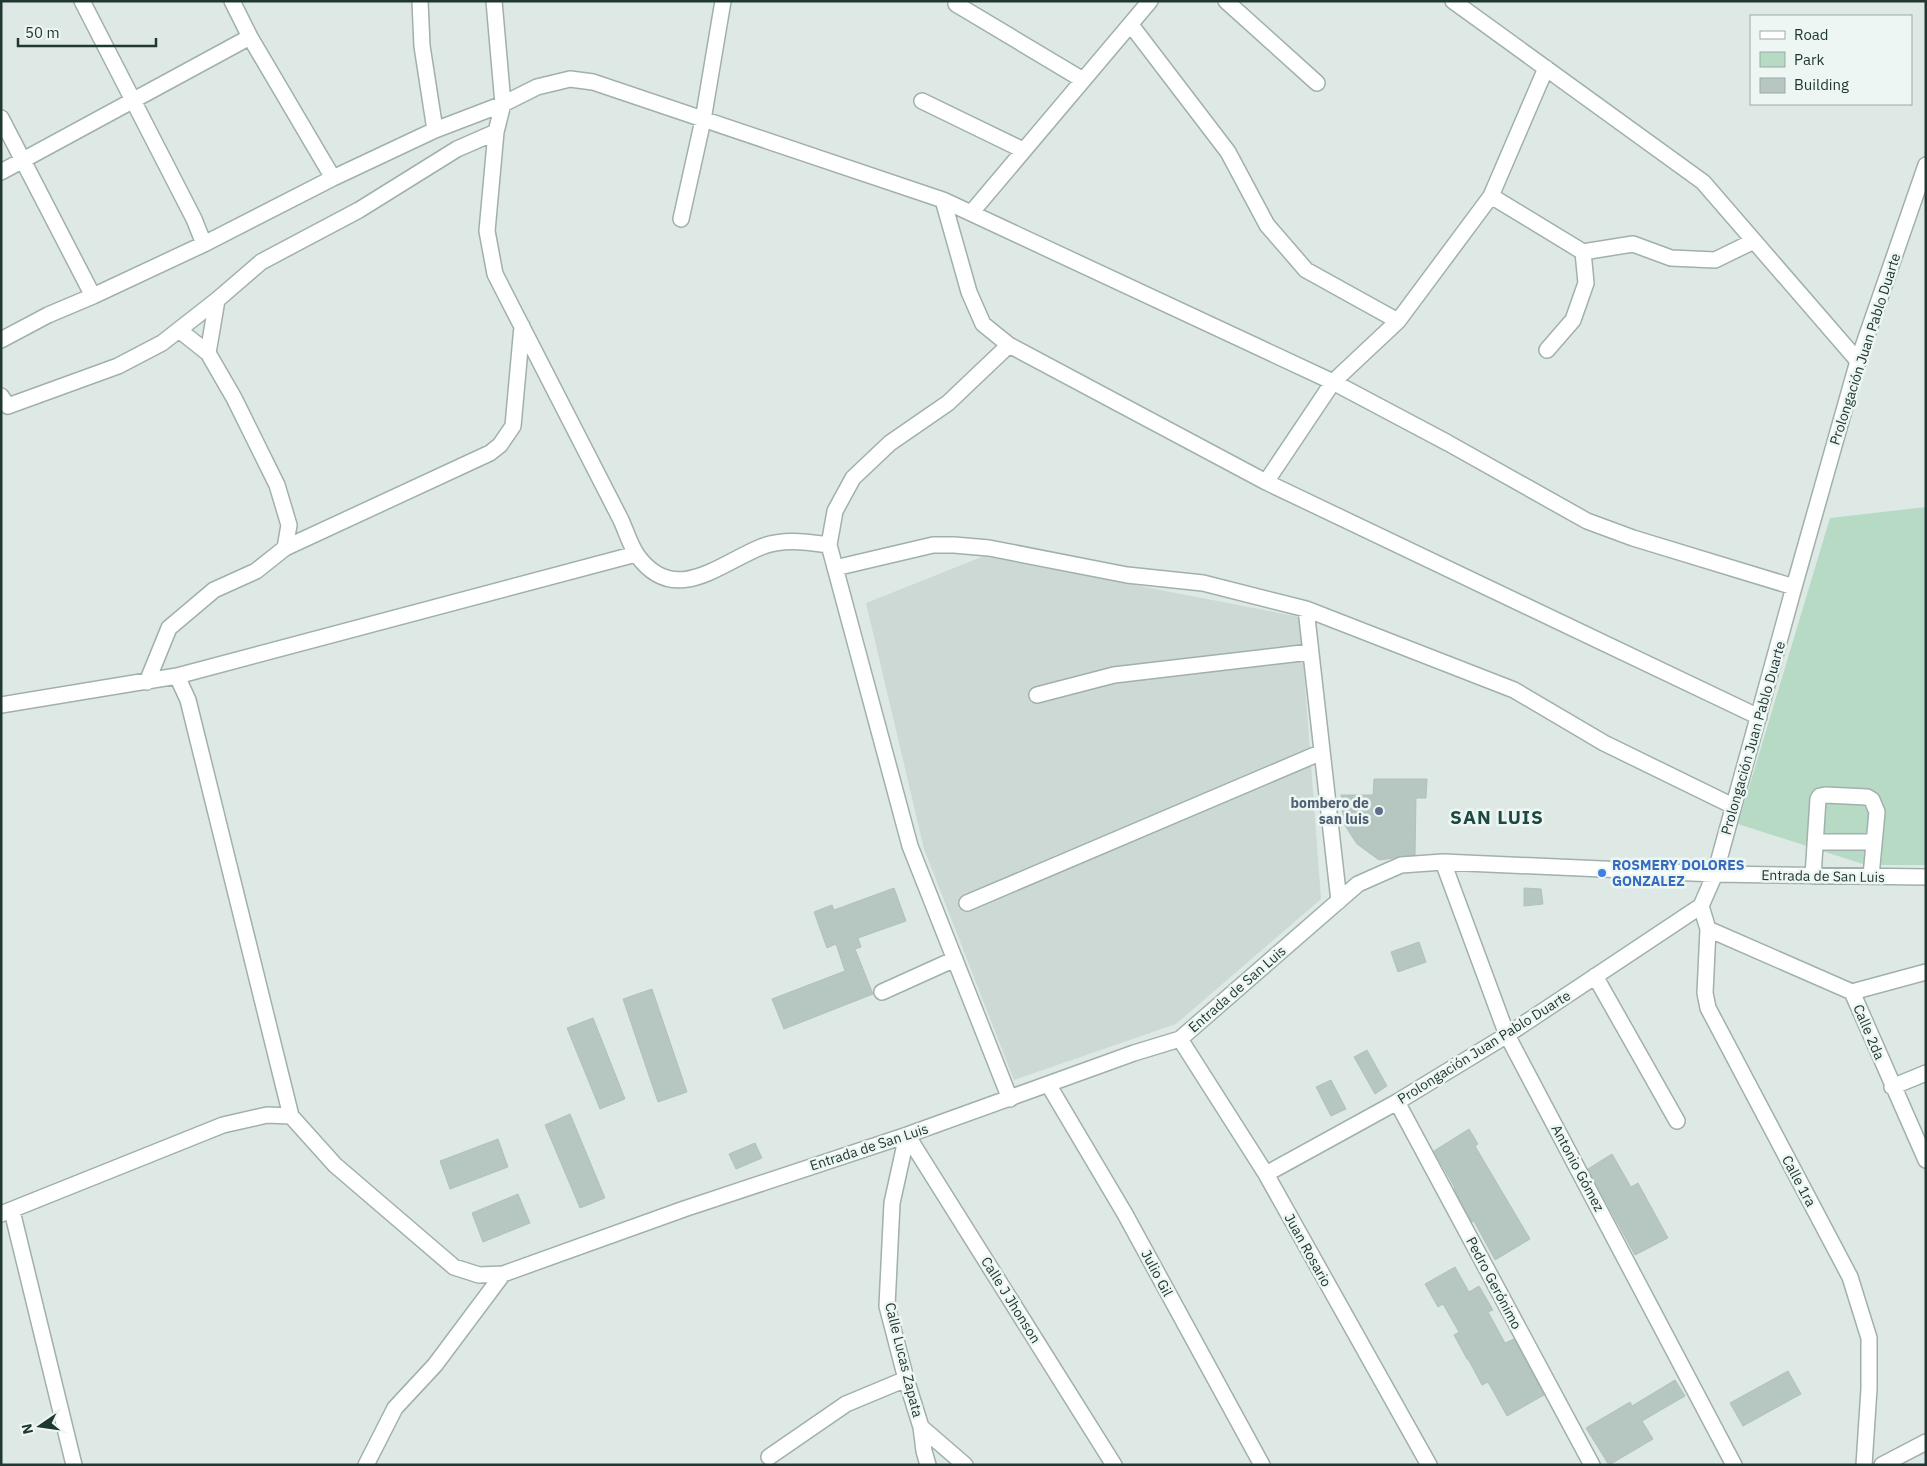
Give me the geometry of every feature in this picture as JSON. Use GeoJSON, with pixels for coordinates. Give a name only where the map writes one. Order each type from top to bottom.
{"type":"FeatureCollection","features":[{"type":"Feature","properties":{"kind":"street"},"geometry":{"type":"LineString","coordinates":[[82,1],[194,219],[204,244]]}},
{"type":"Feature","properties":{"kind":"street"},"geometry":{"type":"LineString","coordinates":[[232,1],[250,36],[334,178]]}},
{"type":"Feature","properties":{"kind":"street"},"geometry":{"type":"LineString","coordinates":[[420,1],[422,46],[435,130]]}},
{"type":"Feature","properties":{"kind":"street"},"geometry":{"type":"LineString","coordinates":[[494,1],[502,104],[496,132],[487,230],[495,274],[621,520],[636,554],[651,570],[666,579],[690,580],[725,566],[762,546],[794,541],[829,545]]}},
{"type":"Feature","properties":{"kind":"street"},"geometry":{"type":"LineString","coordinates":[[681,219],[703,120],[723,1]]}},
{"type":"Feature","properties":{"kind":"street"},"geometry":{"type":"LineString","coordinates":[[1226,1],[1317,83]]}},
{"type":"Feature","properties":{"kind":"street"},"geometry":{"type":"LineString","coordinates":[[1453,1],[1702,182],[1858,361]]}},
{"type":"Feature","properties":{"kind":"street"},"geometry":{"type":"LineString","coordinates":[[972,213],[1149,2]]}},
{"type":"Feature","properties":{"kind":"street"},"geometry":{"type":"LineString","coordinates":[[956,4],[1083,80]]}},
{"type":"Feature","properties":{"kind":"street"},"geometry":{"type":"LineString","coordinates":[[1130,25],[1228,152],[1267,224],[1306,270],[1398,321]]}},
{"type":"Feature","properties":{"kind":"street"},"geometry":{"type":"LineString","coordinates":[[1,172],[250,36]]}},
{"type":"Feature","properties":{"kind":"street"},"geometry":{"type":"LineString","coordinates":[[1266,482],[1333,382],[1398,321],[1491,196],[1546,68]]}},
{"type":"Feature","properties":{"kind":"street"},"geometry":{"type":"LineString","coordinates":[[1,340],[48,315],[204,244],[334,178],[435,130],[502,104],[537,87],[570,79],[593,82],[943,200],[1333,382],[1448,443],[1587,521],[1633,538],[1794,587]]}},
{"type":"Feature","properties":{"kind":"street"},"geometry":{"type":"LineString","coordinates":[[922,101],[1023,150]]}},
{"type":"Feature","properties":{"kind":"street"},"geometry":{"type":"LineString","coordinates":[[1,118],[93,296]]}},
{"type":"Feature","properties":{"kind":"street"},"geometry":{"type":"LineString","coordinates":[[1,396],[8,406],[118,366],[162,343],[217,300],[261,262],[359,210],[457,149],[496,132]]}},
{"type":"Feature","properties":{"kind":"street","name":"Prolongación Juan Pablo Duarte"},"geometry":{"type":"LineString","coordinates":[[1266,1174],[1397,1102],[1507,1035],[1701,906],[1715,874],[1858,361],[1926,165]]}},
{"type":"Feature","properties":{"kind":"street"},"geometry":{"type":"LineString","coordinates":[[1491,196],[1583,252],[1633,244],[1671,258],[1715,260],[1754,241]]}},
{"type":"Feature","properties":{"kind":"street"},"geometry":{"type":"LineString","coordinates":[[943,200],[969,292],[983,324],[1009,345],[1266,482],[1759,717]]}},
{"type":"Feature","properties":{"kind":"street"},"geometry":{"type":"LineString","coordinates":[[1547,350],[1573,320],[1586,283],[1583,252]]}},
{"type":"Feature","properties":{"kind":"street"},"geometry":{"type":"LineString","coordinates":[[208,353],[217,300]]}},
{"type":"Feature","properties":{"kind":"street"},"geometry":{"type":"LineString","coordinates":[[147,682],[169,628],[214,590],[256,570],[285,548],[490,453],[500,445],[514,426],[522,326]]}},
{"type":"Feature","properties":{"kind":"street"},"geometry":{"type":"LineString","coordinates":[[178,330],[208,353],[234,398],[277,485],[288,525],[285,548]]}},
{"type":"Feature","properties":{"kind":"street"},"geometry":{"type":"LineString","coordinates":[[1009,345],[948,403],[890,443],[853,478],[835,511],[829,545],[910,846],[1010,1099]]}},
{"type":"Feature","properties":{"kind":"street"},"geometry":{"type":"LineString","coordinates":[[835,568],[933,545],[980,547],[1126,574],[1204,583],[1306,608],[1514,690],[1604,743],[1734,806]]}},
{"type":"Feature","properties":{"kind":"street"},"geometry":{"type":"LineString","coordinates":[[1,705],[177,676],[636,554]]}},
{"type":"Feature","properties":{"kind":"street"},"geometry":{"type":"LineString","coordinates":[[1306,608],[1339,901]]}},
{"type":"Feature","properties":{"kind":"street"},"geometry":{"type":"LineString","coordinates":[[1037,695],[1114,675],[1310,652]]}},
{"type":"Feature","properties":{"kind":"street"},"geometry":{"type":"LineString","coordinates":[[74,1465],[7,1212],[223,1126],[267,1115],[291,1116],[188,700],[177,676]]}},
{"type":"Feature","properties":{"kind":"street"},"geometry":{"type":"LineString","coordinates":[[967,903],[1322,752]]}},
{"type":"Feature","properties":{"kind":"street"},"geometry":{"type":"LineString","coordinates":[[1813,876],[1818,799],[1820,796],[1825,795],[1867,797],[1872,800],[1877,812],[1871,876]]}},
{"type":"Feature","properties":{"kind":"street"},"geometry":{"type":"LineString","coordinates":[[1815,842],[1874,842]]}},
{"type":"Feature","properties":{"kind":"street","name":"Entrada de San Luis"},"geometry":{"type":"LineString","coordinates":[[291,1116],[335,1165],[454,1267],[478,1275],[503,1274],[684,1208],[907,1135],[1134,1053],[1180,1039],[1358,884],[1401,865],[1443,862],[1715,874],[1926,877]]}},
{"type":"Feature","properties":{"kind":"street","name":"Antonio Gómez"},"geometry":{"type":"LineString","coordinates":[[1443,862],[1507,1035],[1734,1465]]}},
{"type":"Feature","properties":{"kind":"street","name":"Calle 1ra"},"geometry":{"type":"LineString","coordinates":[[1701,906],[1708,928],[1705,993],[1708,1008],[1850,1277],[1869,1338],[1870,1390],[1864,1465]]}},
{"type":"Feature","properties":{"kind":"street","name":"Calle 2da"},"geometry":{"type":"LineString","coordinates":[[1708,928],[1852,992],[1892,1087],[1926,1160]]}},
{"type":"Feature","properties":{"kind":"street"},"geometry":{"type":"LineString","coordinates":[[882,992],[954,959]]}},
{"type":"Feature","properties":{"kind":"street"},"geometry":{"type":"LineString","coordinates":[[1852,992],[1926,972]]}},
{"type":"Feature","properties":{"kind":"street"},"geometry":{"type":"LineString","coordinates":[[1595,976],[1677,1121]]}},
{"type":"Feature","properties":{"kind":"street","name":"Juan Rosario"},"geometry":{"type":"LineString","coordinates":[[1180,1039],[1266,1174],[1429,1465]]}},
{"type":"Feature","properties":{"kind":"street"},"geometry":{"type":"LineString","coordinates":[[1892,1087],[1926,1073]]}},
{"type":"Feature","properties":{"kind":"street","name":"Julio Gil"},"geometry":{"type":"LineString","coordinates":[[1048,1084],[1125,1214],[1262,1465]]}},
{"type":"Feature","properties":{"kind":"street","name":"Pedro Gerónimo"},"geometry":{"type":"LineString","coordinates":[[1397,1102],[1592,1465]]}},
{"type":"Feature","properties":{"kind":"street","name":"Calle Lucas Zapata"},"geometry":{"type":"LineString","coordinates":[[907,1135],[892,1203],[888,1306],[920,1427],[928,1465]]}},
{"type":"Feature","properties":{"kind":"street","name":"Calle J Jhonson"},"geometry":{"type":"LineString","coordinates":[[907,1135],[1114,1465]]}},
{"type":"Feature","properties":{"kind":"street"},"geometry":{"type":"LineString","coordinates":[[366,1465],[395,1408],[435,1366],[503,1274]]}},
{"type":"Feature","properties":{"kind":"street"},"geometry":{"type":"LineString","coordinates":[[769,1457],[846,1404],[906,1379]]}},
{"type":"Feature","properties":{"kind":"street"},"geometry":{"type":"LineString","coordinates":[[920,1427],[965,1465]]}},
{"type":"Feature","properties":{"kind":"street"},"geometry":{"type":"LineString","coordinates":[[1882,1465],[1926,1442]]}},
{"type":"Feature","properties":{"kind":"shaded area"},"geometry":{"type":"Polygon","coordinates":[[[984,556],[1300,617],[1321,899],[1176,1024],[1014,1080],[924,849],[866,603],[984,556]]]}},
{"type":"Feature","properties":{"kind":"green space"},"geometry":{"type":"Polygon","coordinates":[[[1926,507],[1926,865],[1866,865],[1738,824],[1830,518],[1926,507]]]}},
{"type":"Feature","properties":{"kind":"building","name":"bombero de san luis"},"geometry":{"type":"Polygon","coordinates":[[[1374,779],[1427,779],[1426,798],[1416,798],[1415,855],[1379,860],[1357,844],[1344,824],[1341,795],[1373,795],[1374,779]]]}},
{"type":"Feature","properties":{"kind":"building"},"geometry":{"type":"Polygon","coordinates":[[[894,888],[906,921],[858,938],[861,947],[855,949],[873,994],[784,1029],[772,999],[845,971],[836,944],[827,948],[814,912],[832,905],[834,910],[894,888]]]}},
{"type":"Feature","properties":{"kind":"building"},"geometry":{"type":"Polygon","coordinates":[[[1524,888],[1541,889],[1543,904],[1524,906],[1524,888]]]}},
{"type":"Feature","properties":{"kind":"building"},"geometry":{"type":"Polygon","coordinates":[[[1419,942],[1426,962],[1398,972],[1391,952],[1419,942]]]}},
{"type":"Feature","properties":{"kind":"building"},"geometry":{"type":"Polygon","coordinates":[[[652,989],[687,1092],[658,1102],[623,999],[652,989]]]}},
{"type":"Feature","properties":{"kind":"building"},"geometry":{"type":"Polygon","coordinates":[[[593,1018],[625,1099],[600,1109],[567,1028],[593,1018]]]}},
{"type":"Feature","properties":{"kind":"building"},"geometry":{"type":"Polygon","coordinates":[[[1367,1050],[1387,1086],[1375,1094],[1354,1057],[1367,1050]]]}},
{"type":"Feature","properties":{"kind":"building"},"geometry":{"type":"Polygon","coordinates":[[[1331,1080],[1346,1109],[1331,1116],[1316,1087],[1331,1080]]]}},
{"type":"Feature","properties":{"kind":"building"},"geometry":{"type":"Polygon","coordinates":[[[570,1114],[605,1198],[580,1208],[545,1125],[570,1114]]]}},
{"type":"Feature","properties":{"kind":"building"},"geometry":{"type":"Polygon","coordinates":[[[1469,1129],[1478,1144],[1475,1146],[1530,1239],[1495,1260],[1474,1221],[1472,1222],[1434,1151],[1469,1129]]]}},
{"type":"Feature","properties":{"kind":"building"},"geometry":{"type":"Polygon","coordinates":[[[498,1139],[508,1167],[450,1189],[440,1161],[498,1139]]]}},
{"type":"Feature","properties":{"kind":"building"},"geometry":{"type":"Polygon","coordinates":[[[755,1143],[762,1158],[736,1169],[729,1154],[755,1143]]]}},
{"type":"Feature","properties":{"kind":"building"},"geometry":{"type":"Polygon","coordinates":[[[1612,1154],[1631,1187],[1638,1183],[1668,1238],[1635,1255],[1588,1169],[1612,1154]]]}},
{"type":"Feature","properties":{"kind":"building"},"geometry":{"type":"Polygon","coordinates":[[[518,1194],[530,1223],[483,1242],[472,1213],[518,1194]]]}},
{"type":"Feature","properties":{"kind":"building"},"geometry":{"type":"Polygon","coordinates":[[[1455,1267],[1469,1292],[1479,1286],[1493,1310],[1488,1312],[1505,1343],[1514,1339],[1544,1395],[1507,1416],[1488,1382],[1482,1385],[1454,1335],[1459,1332],[1443,1304],[1438,1307],[1425,1284],[1455,1267]]]}},
{"type":"Feature","properties":{"kind":"building"},"geometry":{"type":"Polygon","coordinates":[[[1788,1371],[1801,1394],[1743,1426],[1730,1403],[1788,1371]]]}},
{"type":"Feature","properties":{"kind":"building"},"geometry":{"type":"Polygon","coordinates":[[[1675,1380],[1685,1396],[1642,1421],[1653,1439],[1609,1465],[1586,1428],[1630,1402],[1632,1406],[1675,1380]]]}},
{"type":"Feature","properties":{"kind":"place","name":"bombero de san luis"},"geometry":{"type":"Point","coordinates":[1379,811]}},
{"type":"Feature","properties":{"kind":"place","name":"ROSMERY DOLORES GONZALEZ"},"geometry":{"type":"Point","coordinates":[1602,873]}},
{"type":"Feature","properties":{"kind":"district","name":"SAN LUIS"},"geometry":{"type":"Point","coordinates":[1497,817]}}]}
